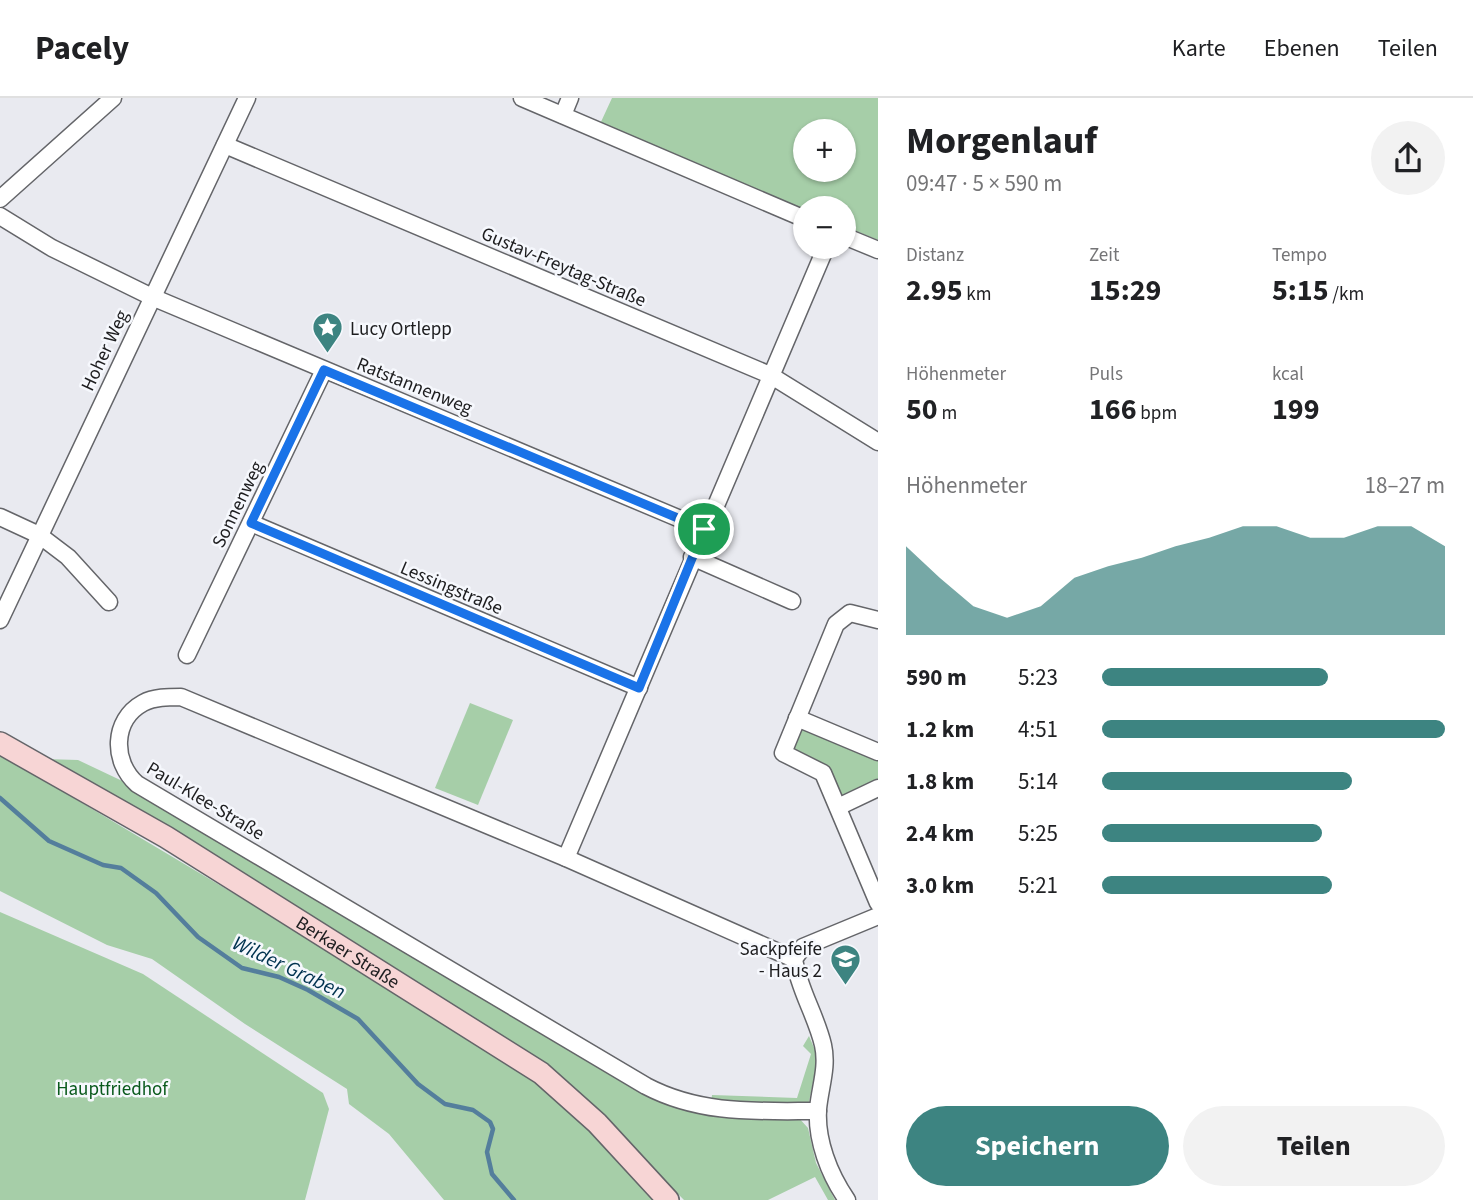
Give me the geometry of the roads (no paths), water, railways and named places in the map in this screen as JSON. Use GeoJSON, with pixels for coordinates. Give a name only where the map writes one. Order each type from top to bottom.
{"type":"FeatureCollection","features":[{"type":"Feature","properties":{"kind":"main road","name":"Berkaer Straße"},"geometry":{"type":"LineString","coordinates":[[0,743],[166,837],[541,1073],[597,1123],[668,1200]]}},
{"type":"Feature","properties":{"kind":"street"},"geometry":{"type":"LineString","coordinates":[[0,199],[113,98]]}},
{"type":"Feature","properties":{"kind":"street","name":"Hoher Weg"},"geometry":{"type":"LineString","coordinates":[[0,620],[247,98]]}},
{"type":"Feature","properties":{"kind":"street"},"geometry":{"type":"LineString","coordinates":[[522,98],[793,214]]}},
{"type":"Feature","properties":{"kind":"street"},"geometry":{"type":"LineString","coordinates":[[563,115],[570,98]]}},
{"type":"Feature","properties":{"kind":"street","name":"Gustav-Freytag-Straße"},"geometry":{"type":"LineString","coordinates":[[225,145],[770,375],[878,442]]}},
{"type":"Feature","properties":{"kind":"street","name":"Ratstannenweg"},"geometry":{"type":"LineString","coordinates":[[0,216],[52,248],[152,297],[704,529]]}},
{"type":"Feature","properties":{"kind":"street"},"geometry":{"type":"LineString","coordinates":[[856,241],[878,250]]}},
{"type":"Feature","properties":{"kind":"street"},"geometry":{"type":"LineString","coordinates":[[566,858],[821,259]]}},
{"type":"Feature","properties":{"kind":"street","name":"Sonnenweg"},"geometry":{"type":"LineString","coordinates":[[187,655],[324,370]]}},
{"type":"Feature","properties":{"kind":"street"},"geometry":{"type":"LineString","coordinates":[[0,517],[39,535],[68,557],[109,602]]}},
{"type":"Feature","properties":{"kind":"street","name":"Lessingstraße"},"geometry":{"type":"LineString","coordinates":[[251,523],[639,688]]}},
{"type":"Feature","properties":{"kind":"street"},"geometry":{"type":"LineString","coordinates":[[692,557],[792,601]]}},
{"type":"Feature","properties":{"kind":"street"},"geometry":{"type":"LineString","coordinates":[[878,620],[850,613],[836,624],[783,753],[823,773],[878,903]]}},
{"type":"Feature","properties":{"kind":"street","name":"Paul-Klee-Straße"},"geometry":{"type":"LineString","coordinates":[[794,959],[566,858],[181,696],[140,704],[125,720],[120,732],[120,758],[125,772],[137,784],[646,1086],[671,1098],[722,1111],[818,1111]]}},
{"type":"Feature","properties":{"kind":"street"},"geometry":{"type":"LineString","coordinates":[[797,718],[878,752]]}},
{"type":"Feature","properties":{"kind":"street"},"geometry":{"type":"LineString","coordinates":[[838,807],[878,788]]}},
{"type":"Feature","properties":{"kind":"street"},"geometry":{"type":"LineString","coordinates":[[847,1200],[827,1161],[818,1111],[825,1056],[797,979],[794,959],[803,947],[878,916]]}},
{"type":"Feature","properties":{"kind":"waterway","name":"Wilder Graben"},"geometry":{"type":"LineString","coordinates":[[0,798],[49,841],[103,865],[121,868],[156,893],[198,937],[242,968],[279,977],[308,990],[358,1019],[418,1084],[445,1104],[473,1110],[490,1122],[493,1129],[487,1152],[492,1174],[514,1200]]}},
{"type":"Feature","properties":{"kind":"place","name":"Lucy Ortlepp"},"geometry":{"type":"Point","coordinates":[327,355]}},
{"type":"Feature","properties":{"kind":"place","name":"Sackpfeife - Haus 2"},"geometry":{"type":"Point","coordinates":[845,986]}},
{"type":"Feature","properties":{"kind":"park label","name":"Hauptfriedhof"},"geometry":{"type":"Point","coordinates":[112,1088]}}]}
